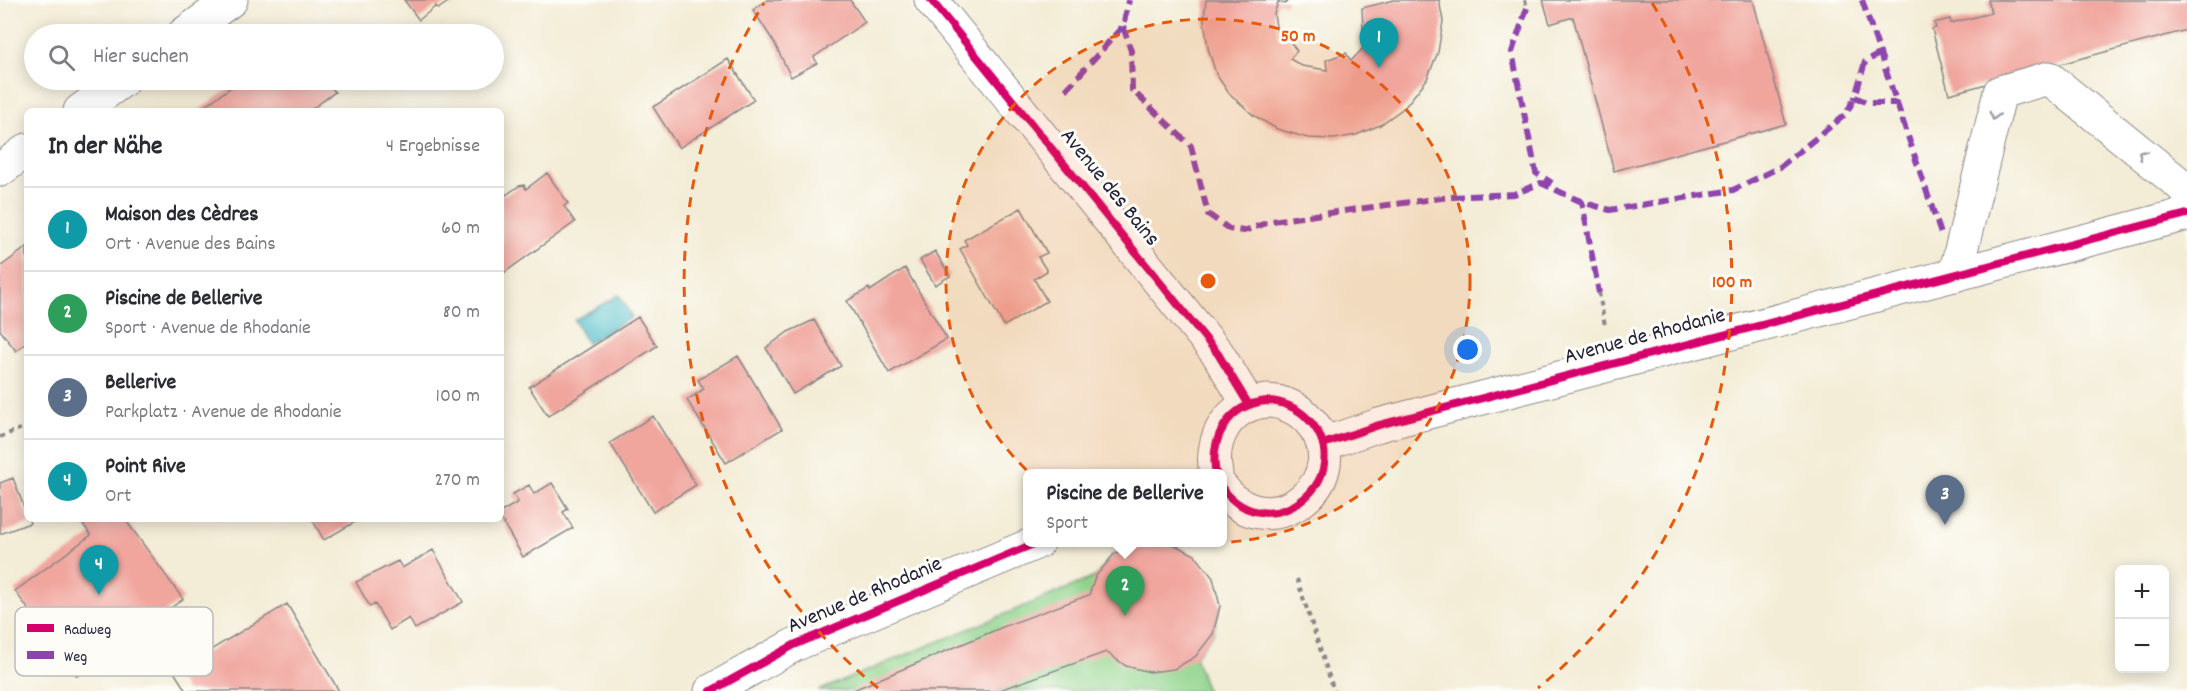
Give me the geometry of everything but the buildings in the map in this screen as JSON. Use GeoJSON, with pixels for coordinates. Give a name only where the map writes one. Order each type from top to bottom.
{"type":"FeatureCollection","features":[{"type":"Feature","properties":{"kind":"main road"},"geometry":{"type":"LineString","coordinates":[[198,24],[231,0]]}},
{"type":"Feature","properties":{"kind":"main road","name":"Avenue des Bains"},"geometry":{"type":"LineString","coordinates":[[931,0],[1218,354],[1249,405]]}},
{"type":"Feature","properties":{"kind":"main road"},"geometry":{"type":"LineString","coordinates":[[1954,275],[2000,92],[2049,78],[2187,190]]}},
{"type":"Feature","properties":{"kind":"main road"},"geometry":{"type":"LineString","coordinates":[[84,108],[109,90]]}},
{"type":"Feature","properties":{"kind":"main road"},"geometry":{"type":"LineString","coordinates":[[0,170],[24,152]]}},
{"type":"Feature","properties":{"kind":"main road","name":"Avenue de Rhodanie"},"geometry":{"type":"LineString","coordinates":[[1323,444],[1379,425],[2187,214]]}},
{"type":"Feature","properties":{"kind":"main road"},"geometry":{"type":"LineString","coordinates":[[1215,469],[1213,459],[1215,442],[1222,427],[1234,414],[1249,405],[1267,401],[1286,404],[1302,413],[1316,427],[1323,444],[1324,462],[1320,479],[1310,494],[1297,505],[1280,512],[1265,513],[1235,502],[1227,493]]}},
{"type":"Feature","properties":{"kind":"main road","name":"Avenue de Rhodanie"},"geometry":{"type":"LineString","coordinates":[[711,691],[794,645],[1028,547]]}},
{"type":"Feature","properties":{"kind":"path"},"geometry":{"type":"LineString","coordinates":[[1525,0],[1527,8]]}},
{"type":"Feature","properties":{"kind":"path"},"geometry":{"type":"LineString","coordinates":[[1599,293],[1605,326]]}},
{"type":"Feature","properties":{"kind":"path"},"geometry":{"type":"LineString","coordinates":[[0,437],[24,427]]}},
{"type":"Feature","properties":{"kind":"path"},"geometry":{"type":"LineString","coordinates":[[1297,579],[1334,691]]}},
{"type":"Feature","properties":{"kind":"green space"},"geometry":{"type":"Polygon","coordinates":[[[1114,554],[1220,606],[1213,634],[1195,657],[1207,691],[818,691],[1095,577],[1114,554]]]}},
{"type":"Feature","properties":{"kind":"water"},"geometry":{"type":"Polygon","coordinates":[[[619,295],[632,317],[587,343],[574,320],[619,295]]]}},
{"type":"Feature","properties":{"kind":"marked path"},"geometry":{"type":"LineString","coordinates":[[1066,90],[1123,26],[1129,0]]}},
{"type":"Feature","properties":{"kind":"marked path"},"geometry":{"type":"LineString","coordinates":[[1862,0],[1942,237]]}},
{"type":"Feature","properties":{"kind":"marked path"},"geometry":{"type":"LineString","coordinates":[[1527,8],[1512,52],[1536,173],[1552,183]]}},
{"type":"Feature","properties":{"kind":"marked path"},"geometry":{"type":"LineString","coordinates":[[1123,26],[1131,51],[1132,90],[1191,146],[1208,214],[1229,229],[1244,231],[1272,221],[1387,205],[1450,197],[1514,194],[1541,183],[1582,202],[1610,210],[1733,190],[1780,167],[1846,114],[1855,97]]}},
{"type":"Feature","properties":{"kind":"marked path"},"geometry":{"type":"LineString","coordinates":[[1881,53],[1865,62],[1855,97],[1868,103],[1898,103]]}},
{"type":"Feature","properties":{"kind":"marked path"},"geometry":{"type":"LineString","coordinates":[[1577,199],[1582,202],[1599,293]]}},
{"type":"Feature","properties":{"kind":"cycle path"},"geometry":{"type":"LineString","coordinates":[[931,0],[1218,354],[1249,405]]}},
{"type":"Feature","properties":{"kind":"cycle path"},"geometry":{"type":"LineString","coordinates":[[1323,444],[1379,425],[2187,214]]}},
{"type":"Feature","properties":{"kind":"cycle path"},"geometry":{"type":"LineString","coordinates":[[1216,469],[1216,448],[1224,426],[1232,416],[1253,404],[1272,401],[1294,408],[1308,419],[1322,441],[1324,463],[1317,483],[1304,499],[1285,509],[1264,513],[1242,506],[1227,492]]}},
{"type":"Feature","properties":{"kind":"cycle path"},"geometry":{"type":"LineString","coordinates":[[711,691],[794,645],[1026,547]]}},
{"type":"Feature","properties":{"kind":"place","name":"Maison des Cèdres"},"geometry":{"type":"Point","coordinates":[1379,68]}},
{"type":"Feature","properties":{"kind":"place","name":"Bellerive"},"geometry":{"type":"Point","coordinates":[1945,525]}},
{"type":"Feature","properties":{"kind":"place","name":"Point Rive"},"geometry":{"type":"Point","coordinates":[99,595]}},
{"type":"Feature","properties":{"kind":"place","name":"Piscine de Bellerive"},"geometry":{"type":"Point","coordinates":[1125,616]}}]}
